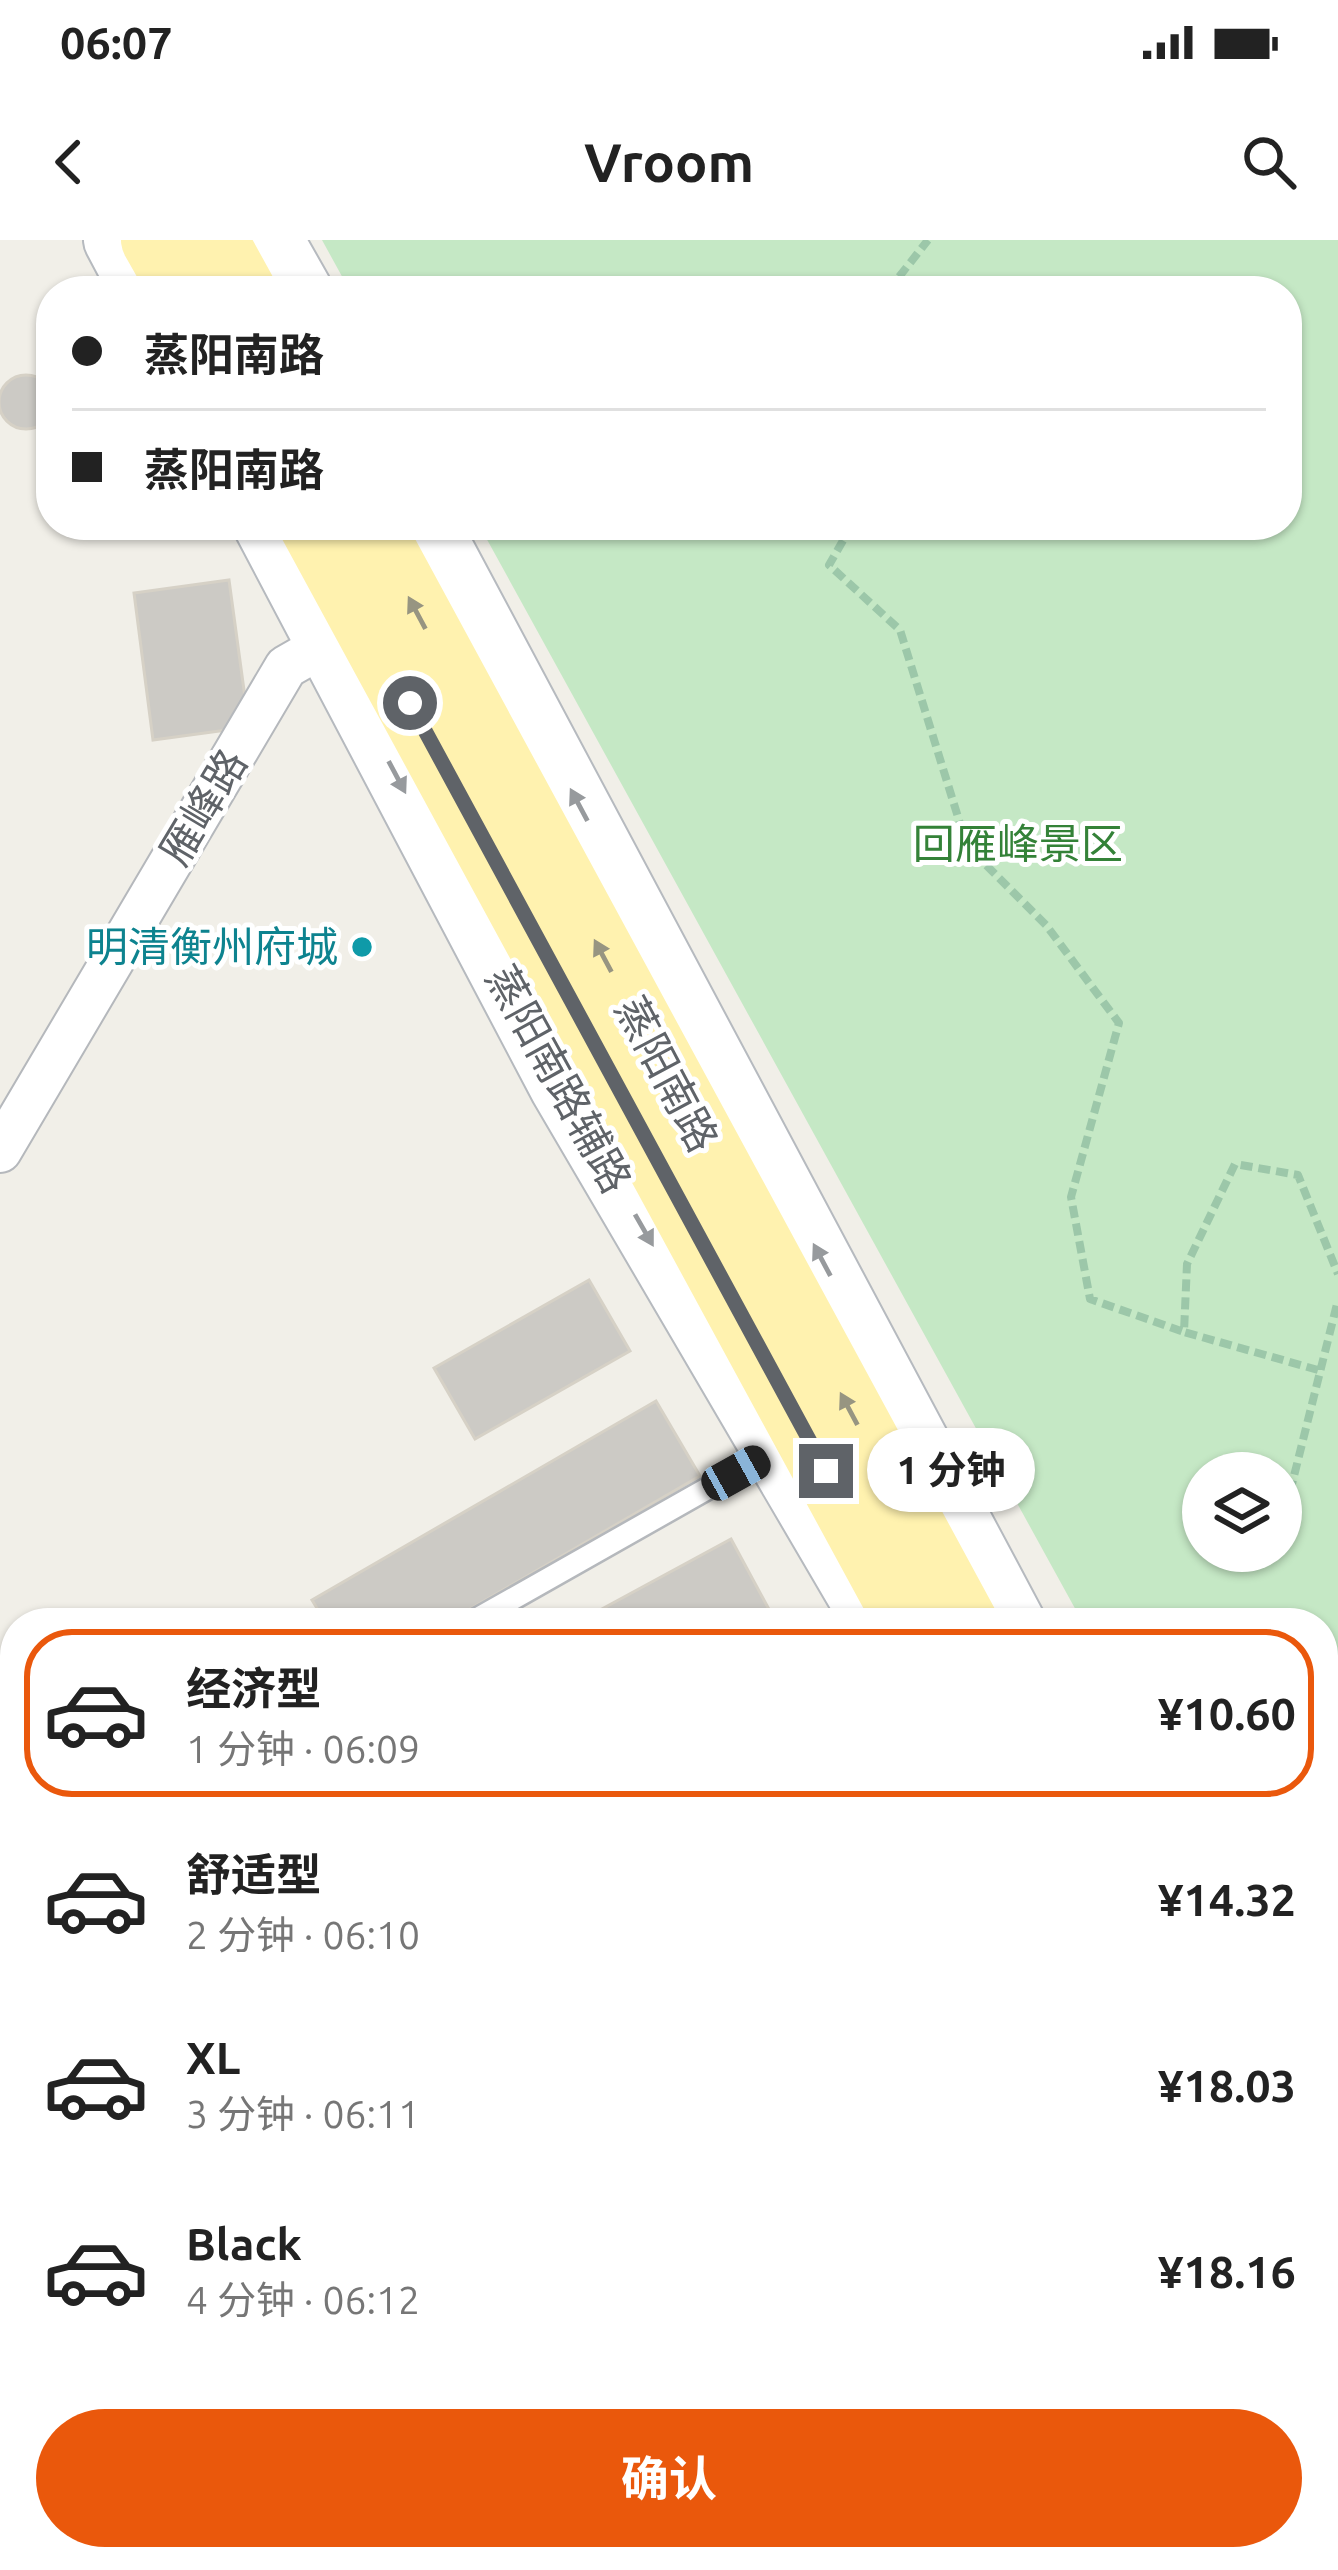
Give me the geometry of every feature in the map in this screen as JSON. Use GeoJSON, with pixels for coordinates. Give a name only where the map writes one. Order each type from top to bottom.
{"type":"FeatureCollection","features":[{"type":"Feature","properties":{"kind":"main road"},"geometry":{"type":"LineString","coordinates":[[114,240],[133,276]]}},
{"type":"Feature","properties":{"kind":"main road"},"geometry":{"type":"LineString","coordinates":[[154,240],[174,276]]}},
{"type":"Feature","properties":{"kind":"main road"},"geometry":{"type":"LineString","coordinates":[[215,240],[235,276]]}},
{"type":"Feature","properties":{"kind":"main road"},"geometry":{"type":"LineString","coordinates":[[273,240],[293,276]]}},
{"type":"Feature","properties":{"kind":"main road"},"geometry":{"type":"LineString","coordinates":[[275,540],[346,633]]}},
{"type":"Feature","properties":{"kind":"main road","name":"蒸阳南路"},"geometry":{"type":"LineString","coordinates":[[317,540],[346,633],[790,1442],[899,1608]]}},
{"type":"Feature","properties":{"kind":"main road","name":"蒸阳南路"},"geometry":{"type":"LineString","coordinates":[[378,540],[957,1608]]}},
{"type":"Feature","properties":{"kind":"main road"},"geometry":{"type":"LineString","coordinates":[[438,540],[1007,1608]]}},
{"type":"Feature","properties":{"kind":"main road"},"geometry":{"type":"LineString","coordinates":[[790,1442],[867,1608]]}},
{"type":"Feature","properties":{"kind":"street","name":"雁峰路"},"geometry":{"type":"LineString","coordinates":[[0,1151],[286,667],[346,633]]}},
{"type":"Feature","properties":{"kind":"lane"},"geometry":{"type":"LineString","coordinates":[[497,1608],[790,1442]]}},
{"type":"Feature","properties":{"kind":"path"},"geometry":{"type":"LineString","coordinates":[[900,276],[928,240]]}},
{"type":"Feature","properties":{"kind":"path"},"geometry":{"type":"LineString","coordinates":[[844,540],[830,565],[900,630],[967,846],[1046,925],[1119,1023],[1072,1197],[1090,1299],[1318,1370]]}},
{"type":"Feature","properties":{"kind":"path"},"geometry":{"type":"LineString","coordinates":[[1184,1332],[1187,1264],[1234,1164],[1298,1175],[1338,1274]]}},
{"type":"Feature","properties":{"kind":"path"},"geometry":{"type":"LineString","coordinates":[[1299,1452],[1338,1300]]}},
{"type":"Feature","properties":{"kind":"green space","name":"回雁峰景区"},"geometry":{"type":"Polygon","coordinates":[[[322,240],[1338,240],[1338,1608],[1075,1608],[487,540],[1302,540],[1302,276],[342,276],[322,240]]]}},
{"type":"Feature","properties":{"kind":"building"},"geometry":{"type":"Polygon","coordinates":[[[26,375],[36,377],[36,427],[26,429],[7,421],[-1,402],[7,383],[26,375]]]}},
{"type":"Feature","properties":{"kind":"building"},"geometry":{"type":"Polygon","coordinates":[[[229,580],[249,727],[153,740],[134,593],[229,580]]]}},
{"type":"Feature","properties":{"kind":"building"},"geometry":{"type":"Polygon","coordinates":[[[589,1280],[630,1351],[475,1439],[434,1368],[589,1280]]]}},
{"type":"Feature","properties":{"kind":"building"},"geometry":{"type":"Polygon","coordinates":[[[656,1401],[700,1476],[472,1608],[317,1608],[312,1600],[656,1401]]]}},
{"type":"Feature","properties":{"kind":"building"},"geometry":{"type":"Polygon","coordinates":[[[731,1539],[768,1608],[604,1608],[731,1539]]]}},
{"type":"Feature","properties":{"kind":"place","name":"明清衡州府城"},"geometry":{"type":"Point","coordinates":[362,947]}},
{"type":"Feature","properties":{"kind":"route"},"geometry":{"type":"LineString","coordinates":[[410,703],[826,1471]]}}]}
